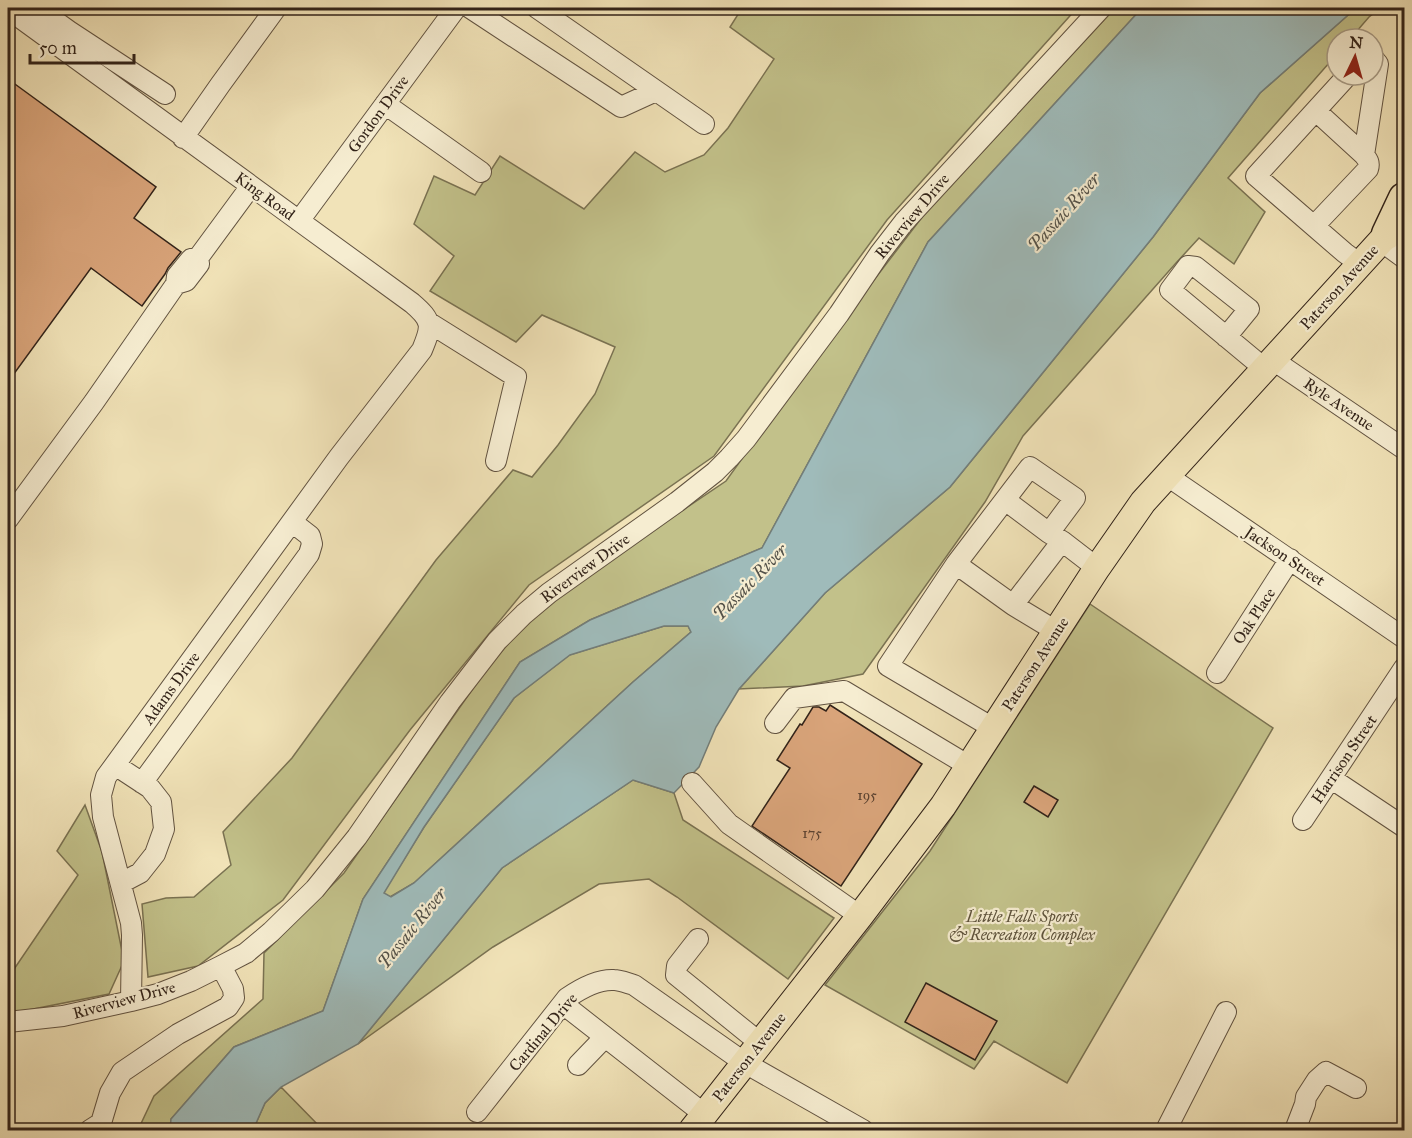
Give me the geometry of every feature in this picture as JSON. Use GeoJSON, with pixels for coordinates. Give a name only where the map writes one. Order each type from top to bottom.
{"type":"FeatureCollection","features":[{"type":"Feature","properties":{"kind":"highway"},"geometry":{"type":"LineString","coordinates":[[1391,232],[1404,198]]}},
{"type":"Feature","properties":{"kind":"main road","name":"Paterson Avenue"},"geometry":{"type":"LineString","coordinates":[[698,1122],[860,916],[936,815],[1097,568],[1143,502],[1391,232]]}},
{"type":"Feature","properties":{"kind":"street"},"geometry":{"type":"LineString","coordinates":[[37,8],[64,39],[132,72],[165,94]]}},
{"type":"Feature","properties":{"kind":"street"},"geometry":{"type":"LineString","coordinates":[[183,138],[276,8]]}},
{"type":"Feature","properties":{"kind":"street","name":"Gordon Drive"},"geometry":{"type":"LineString","coordinates":[[299,221],[456,8]]}},
{"type":"Feature","properties":{"kind":"street"},"geometry":{"type":"LineString","coordinates":[[470,8],[621,107]]}},
{"type":"Feature","properties":{"kind":"street"},"geometry":{"type":"LineString","coordinates":[[537,8],[704,124]]}},
{"type":"Feature","properties":{"kind":"street","name":"Riverview Drive"},"geometry":{"type":"LineString","coordinates":[[8,1022],[63,1016],[158,994],[191,981],[246,953],[271,932],[315,888],[357,837],[450,702],[497,641],[549,593],[677,502],[729,458],[746,439],[832,324],[904,222],[1101,8]]}},
{"type":"Feature","properties":{"kind":"street","name":"King Road"},"geometry":{"type":"LineString","coordinates":[[8,9],[64,39],[122,92],[412,303],[428,318],[428,322],[516,377],[495,461]]}},
{"type":"Feature","properties":{"kind":"street"},"geometry":{"type":"LineString","coordinates":[[122,92],[132,72]]}},
{"type":"Feature","properties":{"kind":"street"},"geometry":{"type":"LineString","coordinates":[[621,107],[629,72]]}},
{"type":"Feature","properties":{"kind":"street"},"geometry":{"type":"LineString","coordinates":[[1337,87],[1256,176],[1360,264]]}},
{"type":"Feature","properties":{"kind":"street"},"geometry":{"type":"LineString","coordinates":[[1364,155],[1374,87]]}},
{"type":"Feature","properties":{"kind":"street"},"geometry":{"type":"LineString","coordinates":[[621,107],[656,91]]}},
{"type":"Feature","properties":{"kind":"street"},"geometry":{"type":"LineString","coordinates":[[385,104],[481,172]]}},
{"type":"Feature","properties":{"kind":"street"},"geometry":{"type":"LineString","coordinates":[[1314,226],[1368,169],[1369,164],[1364,155],[1316,111]]}},
{"type":"Feature","properties":{"kind":"street"},"geometry":{"type":"LineString","coordinates":[[8,519],[94,402],[176,284],[177,276],[191,259],[198,258],[251,186]]}},
{"type":"Feature","properties":{"kind":"street"},"geometry":{"type":"LineString","coordinates":[[1391,232],[1404,258]]}},
{"type":"Feature","properties":{"kind":"street","name":"Adams Drive"},"geometry":{"type":"LineString","coordinates":[[131,1001],[132,935],[128,909],[104,817],[101,795],[106,777],[292,522],[422,350],[428,336],[428,322]]}},
{"type":"Feature","properties":{"kind":"street","name":"Ryle Avenue"},"geometry":{"type":"LineString","coordinates":[[1226,337],[1404,449]]}},
{"type":"Feature","properties":{"kind":"street"},"geometry":{"type":"LineString","coordinates":[[993,728],[888,666],[956,564],[1030,467],[1074,498],[1055,537],[1013,605]]}},
{"type":"Feature","properties":{"kind":"street","name":"Jackson Street"},"geometry":{"type":"LineString","coordinates":[[1166,475],[1404,638]]}},
{"type":"Feature","properties":{"kind":"street"},"geometry":{"type":"LineString","coordinates":[[1005,500],[1097,568]]}},
{"type":"Feature","properties":{"kind":"street"},"geometry":{"type":"LineString","coordinates":[[142,783],[309,554],[312,544],[310,536],[292,522]]}},
{"type":"Feature","properties":{"kind":"street","name":"Oak Place"},"geometry":{"type":"LineString","coordinates":[[1217,673],[1290,559]]}},
{"type":"Feature","properties":{"kind":"street"},"geometry":{"type":"LineString","coordinates":[[956,564],[1013,605],[1056,631]]}},
{"type":"Feature","properties":{"kind":"street"},"geometry":{"type":"LineString","coordinates":[[213,629],[239,650]]}},
{"type":"Feature","properties":{"kind":"street","name":"Harrison Street"},"geometry":{"type":"LineString","coordinates":[[1303,820],[1404,668]]}},
{"type":"Feature","properties":{"kind":"street"},"geometry":{"type":"LineString","coordinates":[[775,723],[794,698],[844,691],[969,766]]}},
{"type":"Feature","properties":{"kind":"street"},"geometry":{"type":"LineString","coordinates":[[115,765],[150,788],[161,801],[164,829],[155,854],[140,873],[121,883]]}},
{"type":"Feature","properties":{"kind":"street"},"geometry":{"type":"LineString","coordinates":[[1332,779],[1404,827]]}},
{"type":"Feature","properties":{"kind":"street"},"geometry":{"type":"LineString","coordinates":[[692,783],[729,824],[860,916]]}},
{"type":"Feature","properties":{"kind":"street"},"geometry":{"type":"LineString","coordinates":[[698,939],[677,966],[676,975],[760,1043]]}},
{"type":"Feature","properties":{"kind":"street"},"geometry":{"type":"LineString","coordinates":[[90,1131],[100,1123],[110,1093],[122,1072],[178,1034],[228,1007],[234,998],[233,989],[221,966]]}},
{"type":"Feature","properties":{"kind":"street","name":"Cardinal Drive"},"geometry":{"type":"LineString","coordinates":[[477,1112],[567,998],[580,988],[612,980],[633,985],[745,1063],[863,1131]]}},
{"type":"Feature","properties":{"kind":"street"},"geometry":{"type":"LineString","coordinates":[[563,1004],[605,1037],[698,1122]]}},
{"type":"Feature","properties":{"kind":"street"},"geometry":{"type":"LineString","coordinates":[[1166,1131],[1226,1012]]}},
{"type":"Feature","properties":{"kind":"street"},"geometry":{"type":"LineString","coordinates":[[578,1065],[605,1037]]}},
{"type":"Feature","properties":{"kind":"street"},"geometry":{"type":"LineString","coordinates":[[1295,1131],[1306,1097],[1317,1080],[1326,1072],[1356,1088]]}},
{"type":"Feature","properties":{"kind":"green space"},"geometry":{"type":"Polygon","coordinates":[[[742,8],[1077,8],[887,220],[714,456],[529,585],[410,730],[283,900],[198,966],[148,977],[142,904],[166,898],[194,897],[231,865],[223,832],[292,758],[436,560],[513,470],[532,477],[558,445],[595,394],[615,347],[542,315],[516,342],[430,291],[454,256],[414,224],[434,176],[475,195],[500,156],[584,209],[635,152],[665,172],[704,155],[728,128],[774,59],[730,27],[742,8]]]}},
{"type":"Feature","properties":{"kind":"green space"},"geometry":{"type":"Polygon","coordinates":[[[1115,8],[1142,8],[928,242],[762,548],[590,620],[520,662],[363,899],[323,1011],[234,1047],[171,1119],[170,1130],[138,1130],[154,1096],[263,999],[264,953],[344,873],[488,667],[533,615],[606,562],[726,481],[821,349],[923,216],[1115,8]]]}},
{"type":"Feature","properties":{"kind":"green space"},"geometry":{"type":"Polygon","coordinates":[[[1356,8],[1381,8],[1360,27],[1335,27],[1356,8]]]}},
{"type":"Feature","properties":{"kind":"green space"},"geometry":{"type":"Polygon","coordinates":[[[1325,35],[1325,68],[1228,178],[1265,212],[1234,264],[1199,238],[1176,263],[1023,436],[985,502],[863,674],[803,686],[739,689],[825,593],[950,487],[1153,237],[1260,93],[1325,35]]]}},
{"type":"Feature","properties":{"kind":"green space","name":"Little Falls Sports & Recreation Complex"},"geometry":{"type":"Polygon","coordinates":[[[1090,604],[1273,728],[1067,1083],[994,1041],[974,1069],[825,985],[930,851],[1090,604]]]}},
{"type":"Feature","properties":{"kind":"green space"},"geometry":{"type":"Polygon","coordinates":[[[664,626],[688,626],[691,632],[633,682],[414,883],[390,897],[383,893],[424,827],[514,698],[569,655],[664,626]]]}},
{"type":"Feature","properties":{"kind":"green space"},"geometry":{"type":"Polygon","coordinates":[[[633,780],[674,793],[683,820],[834,918],[788,979],[649,879],[599,884],[493,947],[358,1044],[502,868],[633,780]]]}},
{"type":"Feature","properties":{"kind":"green space"},"geometry":{"type":"Polygon","coordinates":[[[85,805],[102,852],[124,961],[109,994],[8,1014],[8,978],[78,875],[57,851],[85,805]]]}},
{"type":"Feature","properties":{"kind":"green space"},"geometry":{"type":"Polygon","coordinates":[[[281,1087],[323,1130],[253,1130],[265,1103],[281,1087]]]}},
{"type":"Feature","properties":{"kind":"water","name":"Passaic River"},"geometry":{"type":"Polygon","coordinates":[[[1142,8],[1356,8],[1335,27],[1325,27],[1325,35],[1260,93],[1153,237],[950,487],[825,593],[739,689],[716,727],[699,767],[674,793],[633,780],[502,868],[358,1044],[281,1087],[265,1103],[253,1130],[170,1130],[171,1119],[234,1047],[323,1011],[363,899],[520,662],[590,620],[762,548],[928,242],[1142,8]],[[664,626],[570,655],[514,698],[424,827],[384,893],[391,897],[414,883],[633,682],[691,632],[688,626],[664,626]]]}},
{"type":"Feature","properties":{"kind":"building"},"geometry":{"type":"Polygon","coordinates":[[[8,79],[156,187],[134,218],[181,252],[142,306],[91,268],[8,382],[8,79]]]}},
{"type":"Feature","properties":{"kind":"building"},"geometry":{"type":"Polygon","coordinates":[[[830,705],[922,764],[841,886],[752,826],[790,768],[777,760],[800,724],[802,725],[813,707],[826,711],[830,705]]]}},
{"type":"Feature","properties":{"kind":"building"},"geometry":{"type":"Polygon","coordinates":[[[1034,786],[1058,800],[1048,817],[1024,802],[1034,786]]]}},
{"type":"Feature","properties":{"kind":"building"},"geometry":{"type":"Polygon","coordinates":[[[926,983],[997,1021],[975,1060],[905,1022],[926,983]]]}}]}
